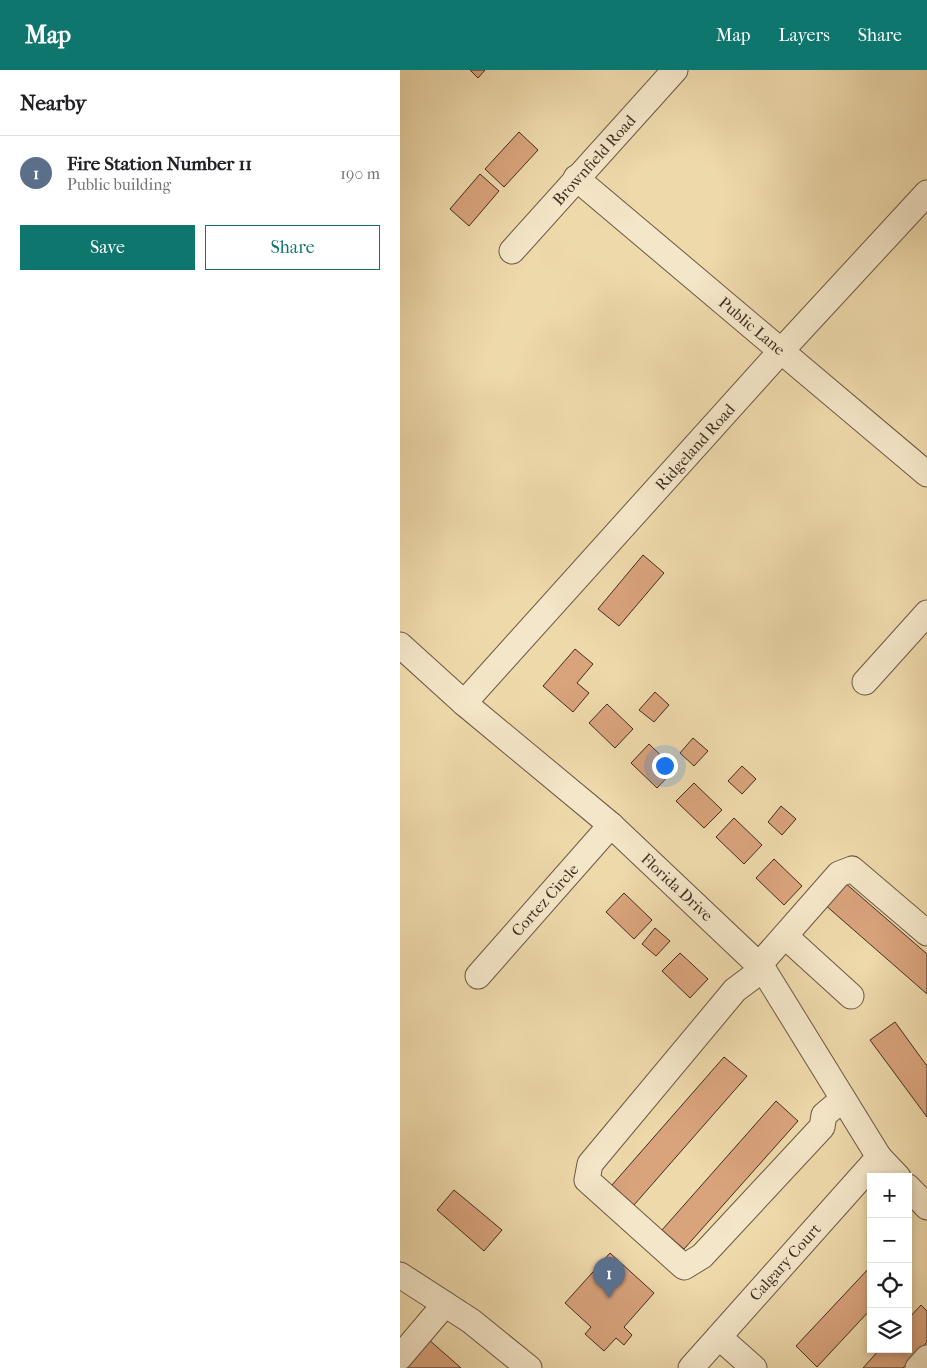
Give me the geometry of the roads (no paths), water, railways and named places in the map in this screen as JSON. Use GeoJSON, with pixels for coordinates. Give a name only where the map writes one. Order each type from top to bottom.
{"type":"FeatureCollection","features":[{"type":"Feature","properties":{"kind":"street","name":"Brownfield Road"},"geometry":{"type":"LineString","coordinates":[[512,251],[675,70]]}},
{"type":"Feature","properties":{"kind":"street","name":"Public Lane"},"geometry":{"type":"LineString","coordinates":[[576,178],[927,474]]}},
{"type":"Feature","properties":{"kind":"street","name":"Ridgeland Road"},"geometry":{"type":"LineString","coordinates":[[464,703],[927,192]]}},
{"type":"Feature","properties":{"kind":"street"},"geometry":{"type":"LineString","coordinates":[[865,682],[927,613]]}},
{"type":"Feature","properties":{"kind":"street","name":"Florida Drive"},"geometry":{"type":"LineString","coordinates":[[400,645],[464,703],[611,825],[761,967],[879,1157],[894,1173]]}},
{"type":"Feature","properties":{"kind":"street","name":"Cortez Circle"},"geometry":{"type":"LineString","coordinates":[[478,976],[611,825]]}},
{"type":"Feature","properties":{"kind":"street"},"geometry":{"type":"LineString","coordinates":[[843,1099],[824,1115],[822,1127],[702,1256],[684,1267],[587,1180],[590,1164],[596,1156],[735,990],[761,967],[785,936],[839,874],[852,868],[927,932]]}},
{"type":"Feature","properties":{"kind":"street"},"geometry":{"type":"LineString","coordinates":[[785,936],[851,996]]}},
{"type":"Feature","properties":{"kind":"street","name":"Calgary Court"},"geometry":{"type":"LineString","coordinates":[[691,1368],[879,1157]]}},
{"type":"Feature","properties":{"kind":"street"},"geometry":{"type":"LineString","coordinates":[[912,1191],[927,1207]]}},
{"type":"Feature","properties":{"kind":"street"},"geometry":{"type":"LineString","coordinates":[[400,1275],[471,1321],[529,1368]]}},
{"type":"Feature","properties":{"kind":"street"},"geometry":{"type":"LineString","coordinates":[[400,1357],[445,1304]]}},
{"type":"Feature","properties":{"kind":"street"},"geometry":{"type":"LineString","coordinates":[[719,1337],[754,1368]]}},
{"type":"Feature","properties":{"kind":"street"},"geometry":{"type":"LineString","coordinates":[[918,1368],[927,1358]]}},
{"type":"Feature","properties":{"kind":"place","name":"Fire Station Number 11"},"geometry":{"type":"Point","coordinates":[609,1298]}}]}
